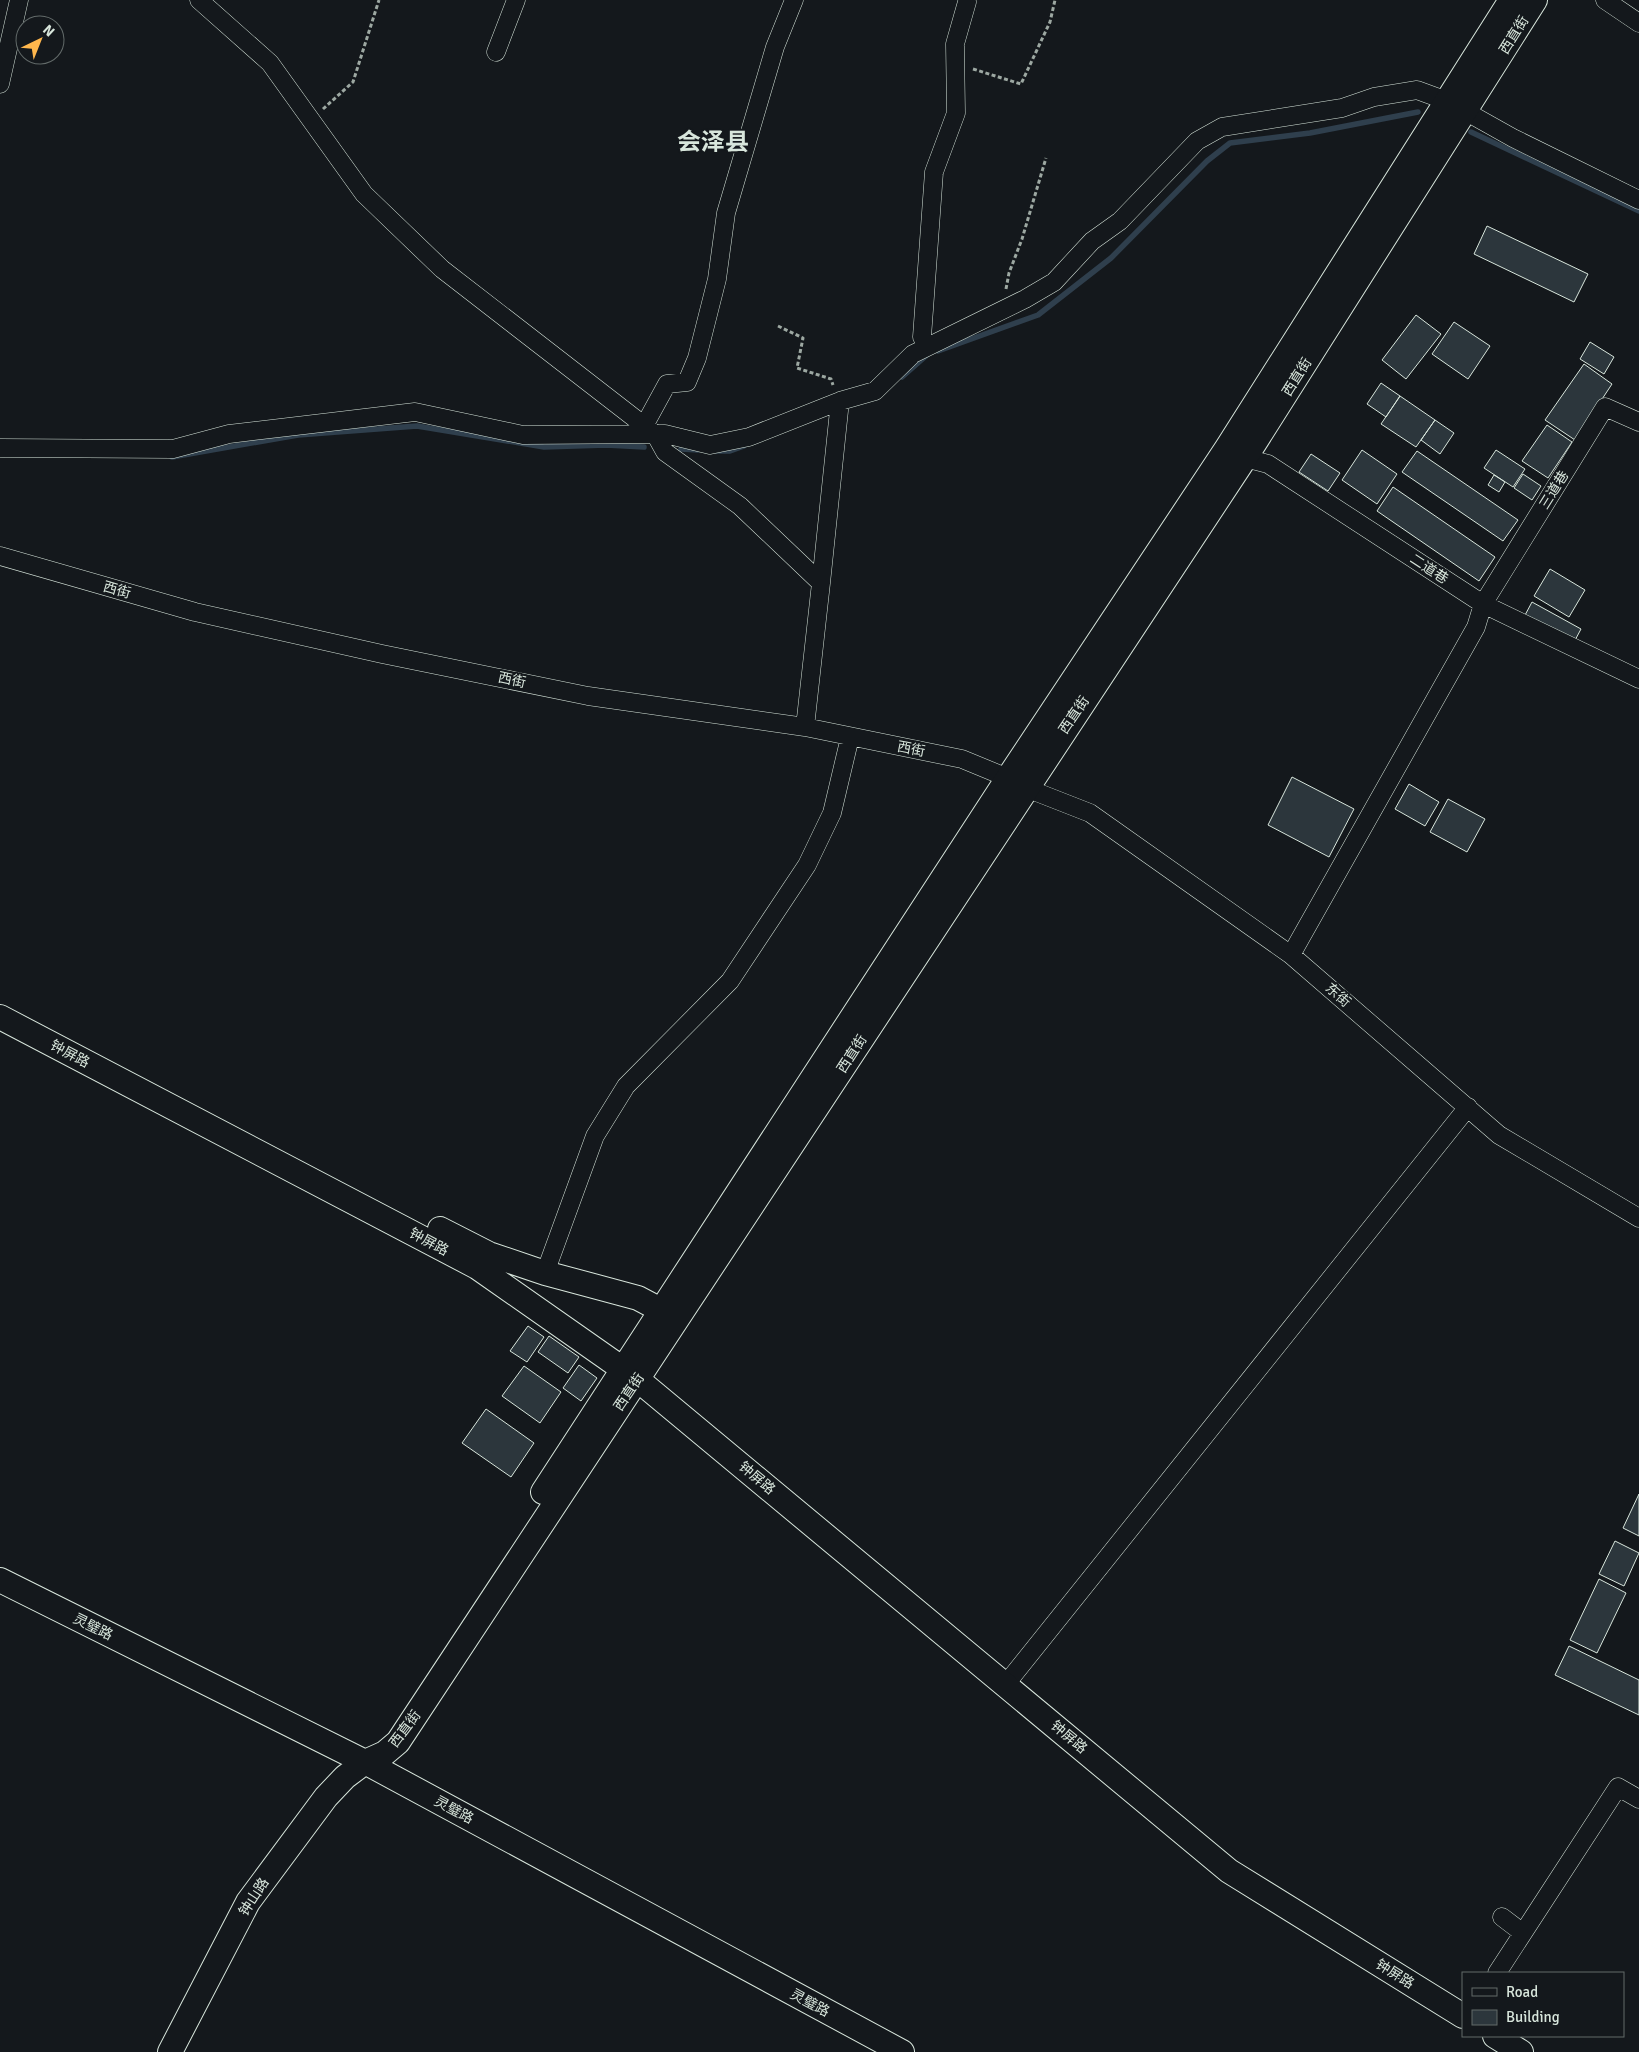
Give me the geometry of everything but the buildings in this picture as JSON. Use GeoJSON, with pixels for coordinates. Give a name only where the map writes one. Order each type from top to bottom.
{"type":"FeatureCollection","features":[{"type":"Feature","properties":{"kind":"street"},"geometry":{"type":"LineString","coordinates":[[0,84],[19,0]]}},
{"type":"Feature","properties":{"kind":"street"},"geometry":{"type":"LineString","coordinates":[[199,0],[270,63],[364,194],[442,269],[650,430],[665,452],[740,506],[821,583]]}},
{"type":"Feature","properties":{"kind":"street"},"geometry":{"type":"LineString","coordinates":[[496,52],[516,0]]}},
{"type":"Feature","properties":{"kind":"street"},"geometry":{"type":"LineString","coordinates":[[650,430],[666,384],[687,382],[697,358],[717,279],[726,213],[775,47],[794,0]]}},
{"type":"Feature","properties":{"kind":"street","name":"西直街"},"geometry":{"type":"LineString","coordinates":[[1456,106],[1511,0]]}},
{"type":"Feature","properties":{"kind":"street","name":"西直街"},"geometry":{"type":"LineString","coordinates":[[365,1762],[388,1732],[670,1314],[1017,783],[1236,453],[1456,106],[1536,0]]}},
{"type":"Feature","properties":{"kind":"street"},"geometry":{"type":"LineString","coordinates":[[1605,0],[1639,22]]}},
{"type":"Feature","properties":{"kind":"street"},"geometry":{"type":"LineString","coordinates":[[928,346],[922,337],[934,172],[956,113],[955,44],[967,2]]}},
{"type":"Feature","properties":{"kind":"street"},"geometry":{"type":"LineString","coordinates":[[0,448],[174,449],[229,434],[415,412],[523,436],[650,430],[710,445],[749,438],[840,401],[876,391],[913,354],[1003,310],[1054,282],[1092,241],[1120,221],[1197,141],[1222,127],[1342,108],[1374,97],[1417,90],[1456,106],[1512,138],[1639,200]]}},
{"type":"Feature","properties":{"kind":"street"},"geometry":{"type":"LineString","coordinates":[[805,727],[840,401]]}},
{"type":"Feature","properties":{"kind":"street","name":"三道巷"},"geometry":{"type":"LineString","coordinates":[[1483,604],[1605,408],[1639,422]]}},
{"type":"Feature","properties":{"kind":"street","name":"二道巷"},"geometry":{"type":"LineString","coordinates":[[1236,453],[1268,464],[1483,604],[1639,679]]}},
{"type":"Feature","properties":{"kind":"street","name":"西街"},"geometry":{"type":"LineString","coordinates":[[0,556],[195,612],[382,654],[588,696],[805,727],[962,759],[1017,783]]}},
{"type":"Feature","properties":{"kind":"street"},"geometry":{"type":"LineString","coordinates":[[1291,955],[1476,627],[1483,604]]}},
{"type":"Feature","properties":{"kind":"street"},"geometry":{"type":"LineString","coordinates":[[544,1273],[595,1136],[626,1086],[730,981],[807,865],[832,813],[850,737]]}},
{"type":"Feature","properties":{"kind":"street","name":"东街"},"geometry":{"type":"LineString","coordinates":[[1017,783],[1090,813],[1291,955],[1499,1135],[1639,1218]]}},
{"type":"Feature","properties":{"kind":"street","name":"钟屏路"},"geometry":{"type":"LineString","coordinates":[[0,1000],[489,1254],[544,1273],[638,1298],[670,1314]]}},
{"type":"Feature","properties":{"kind":"street","name":"钟屏路"},"geometry":{"type":"LineString","coordinates":[[0,1017],[477,1267],[630,1374],[1006,1684],[1229,1871],[1462,2015]]}},
{"type":"Feature","properties":{"kind":"street"},"geometry":{"type":"LineString","coordinates":[[1006,1684],[1468,1107]]}},
{"type":"Feature","properties":{"kind":"street","name":"灵璧路"},"geometry":{"type":"LineString","coordinates":[[0,1580],[365,1762],[902,2052]]}},
{"type":"Feature","properties":{"kind":"street","name":"钟山路"},"geometry":{"type":"LineString","coordinates":[[170,2052],[248,1902],[326,1797],[345,1777],[365,1762]]}},
{"type":"Feature","properties":{"kind":"street"},"geometry":{"type":"LineString","coordinates":[[1498,1972],[1618,1787],[1639,1800]]}},
{"type":"Feature","properties":{"kind":"street"},"geometry":{"type":"LineString","coordinates":[[1502,1917],[1523,1933]]}},
{"type":"Feature","properties":{"kind":"street"},"geometry":{"type":"LineString","coordinates":[[1497,2037],[1521,2052]]}},
{"type":"Feature","properties":{"kind":"path"},"geometry":{"type":"LineString","coordinates":[[311,120],[353,82],[379,0]]}},
{"type":"Feature","properties":{"kind":"path"},"geometry":{"type":"LineString","coordinates":[[956,64],[1021,84],[1050,22],[1055,0]]}},
{"type":"Feature","properties":{"kind":"path"},"geometry":{"type":"LineString","coordinates":[[1003,310],[1009,273],[1022,239],[1046,158]]}},
{"type":"Feature","properties":{"kind":"path"},"geometry":{"type":"LineString","coordinates":[[778,326],[803,338],[797,368],[831,379],[840,401]]}},
{"type":"Feature","properties":{"kind":"waterway"},"geometry":{"type":"LineString","coordinates":[[938,351],[1038,315],[1111,258],[1207,161],[1230,143],[1310,133],[1418,112]]}},
{"type":"Feature","properties":{"kind":"waterway"},"geometry":{"type":"LineString","coordinates":[[1471,132],[1639,211]]}},
{"type":"Feature","properties":{"kind":"waterway"},"geometry":{"type":"LineString","coordinates":[[902,377],[927,355]]}},
{"type":"Feature","properties":{"kind":"waterway"},"geometry":{"type":"LineString","coordinates":[[172,457],[298,435],[417,426],[544,447],[606,445],[644,447]]}},
{"type":"Feature","properties":{"kind":"waterway"},"geometry":{"type":"LineString","coordinates":[[717,451],[730,451],[744,446]]}},
{"type":"Feature","properties":{"kind":"waterway"},"geometry":{"type":"LineString","coordinates":[[681,449],[698,450]]}},
{"type":"Feature","properties":{"kind":"district","name":"会泽县"},"geometry":{"type":"Point","coordinates":[713,142]}}]}
